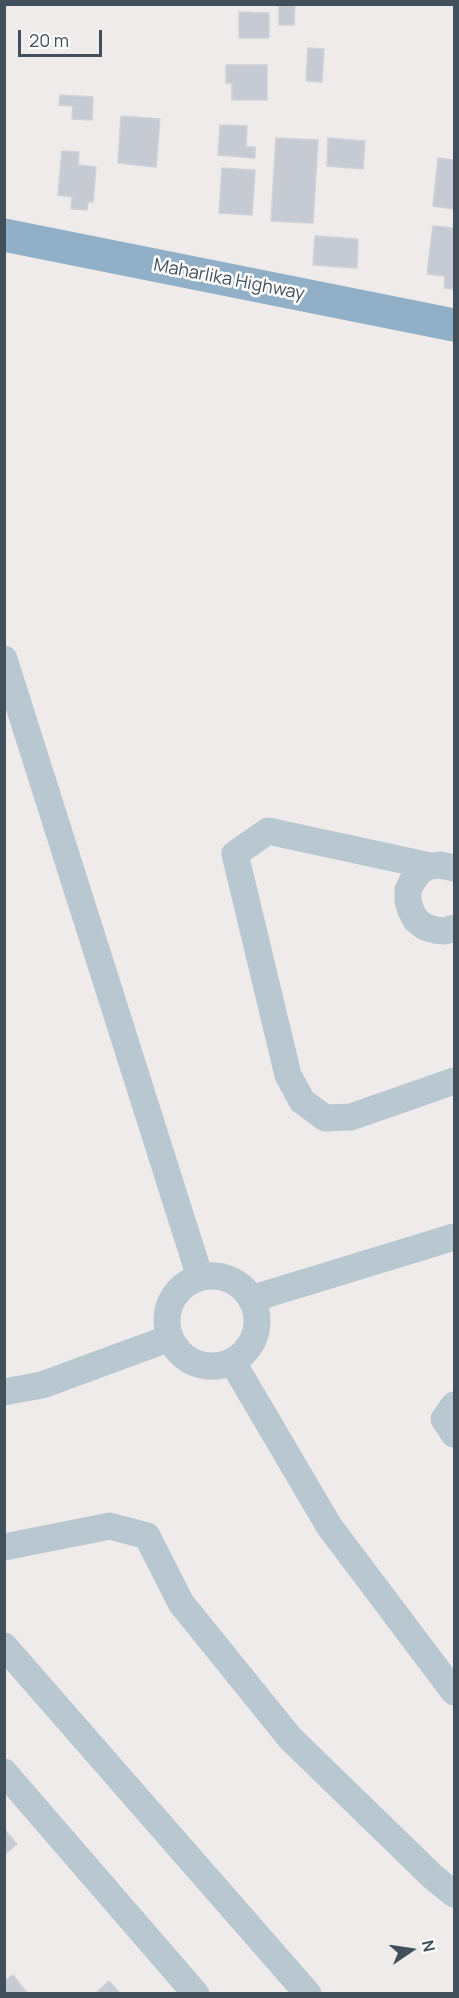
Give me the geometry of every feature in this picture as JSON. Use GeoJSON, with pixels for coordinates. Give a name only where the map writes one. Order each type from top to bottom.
{"type":"FeatureCollection","features":[{"type":"Feature","properties":{"kind":"highway","name":"Maharlika Highway"},"geometry":{"type":"LineString","coordinates":[[4,235],[454,325]]}},
{"type":"Feature","properties":{"kind":"street"},"geometry":{"type":"LineString","coordinates":[[4,658],[200,1277]]}},
{"type":"Feature","properties":{"kind":"street"},"geometry":{"type":"LineString","coordinates":[[442,867],[268,831],[235,854],[288,1075],[302,1101],[325,1118],[351,1117],[454,1081]]}},
{"type":"Feature","properties":{"kind":"street"},"geometry":{"type":"LineString","coordinates":[[442,867],[420,871],[408,890],[408,901],[416,920],[425,927],[445,931],[454,928]]}},
{"type":"Feature","properties":{"kind":"street"},"geometry":{"type":"LineString","coordinates":[[251,1299],[454,1237]]}},
{"type":"Feature","properties":{"kind":"street"},"geometry":{"type":"LineString","coordinates":[[216,1276],[230,1280],[242,1288],[251,1299],[256,1313],[256,1327],[252,1341],[243,1353],[232,1361],[218,1366],[204,1365],[190,1360],[178,1351],[170,1338],[167,1323],[168,1308],[175,1294],[187,1283],[200,1277],[216,1276]]}},
{"type":"Feature","properties":{"kind":"street"},"geometry":{"type":"LineString","coordinates":[[4,1392],[42,1385],[170,1338]]}},
{"type":"Feature","properties":{"kind":"street"},"geometry":{"type":"LineString","coordinates":[[232,1361],[329,1526],[454,1692]]}},
{"type":"Feature","properties":{"kind":"street"},"geometry":{"type":"LineString","coordinates":[[454,1405],[444,1419],[454,1434]]}},
{"type":"Feature","properties":{"kind":"street"},"geometry":{"type":"LineString","coordinates":[[4,1546],[110,1526],[147,1536],[182,1603],[290,1738],[433,1877],[454,1894]]}},
{"type":"Feature","properties":{"kind":"street"},"geometry":{"type":"LineString","coordinates":[[4,1646],[308,1994]]}},
{"type":"Feature","properties":{"kind":"street"},"geometry":{"type":"LineString","coordinates":[[4,1772],[196,1994]]}},
{"type":"Feature","properties":{"kind":"building"},"geometry":{"type":"Polygon","coordinates":[[[279,4],[295,4],[294,25],[279,25],[279,4]]]}},
{"type":"Feature","properties":{"kind":"building"},"geometry":{"type":"Polygon","coordinates":[[[239,12],[269,13],[269,38],[239,38],[239,12]]]}},
{"type":"Feature","properties":{"kind":"building"},"geometry":{"type":"Polygon","coordinates":[[[308,48],[324,49],[322,82],[306,81],[308,48]]]}},
{"type":"Feature","properties":{"kind":"building"},"geometry":{"type":"Polygon","coordinates":[[[226,65],[267,65],[267,100],[232,100],[232,83],[226,83],[226,65]]]}},
{"type":"Feature","properties":{"kind":"building"},"geometry":{"type":"Polygon","coordinates":[[[60,95],[93,97],[92,120],[72,119],[73,106],[59,105],[60,95]]]}},
{"type":"Feature","properties":{"kind":"building"},"geometry":{"type":"Polygon","coordinates":[[[121,116],[160,119],[156,167],[118,163],[121,116]]]}},
{"type":"Feature","properties":{"kind":"building"},"geometry":{"type":"Polygon","coordinates":[[[220,125],[247,126],[246,147],[255,147],[255,158],[218,155],[220,125]]]}},
{"type":"Feature","properties":{"kind":"building"},"geometry":{"type":"Polygon","coordinates":[[[276,138],[318,140],[313,223],[271,221],[276,138]]]}},
{"type":"Feature","properties":{"kind":"building"},"geometry":{"type":"Polygon","coordinates":[[[328,138],[365,141],[363,169],[327,166],[328,138]]]}},
{"type":"Feature","properties":{"kind":"building"},"geometry":{"type":"Polygon","coordinates":[[[62,151],[79,152],[78,165],[96,167],[93,202],[88,202],[87,210],[71,209],[72,197],[58,195],[62,151]]]}},
{"type":"Feature","properties":{"kind":"building"},"geometry":{"type":"Polygon","coordinates":[[[438,158],[454,160],[454,209],[433,206],[438,158]]]}},
{"type":"Feature","properties":{"kind":"building"},"geometry":{"type":"Polygon","coordinates":[[[222,168],[255,170],[252,215],[219,213],[222,168]]]}},
{"type":"Feature","properties":{"kind":"building"},"geometry":{"type":"Polygon","coordinates":[[[433,226],[454,228],[454,289],[444,288],[445,276],[427,274],[433,226]]]}},
{"type":"Feature","properties":{"kind":"building"},"geometry":{"type":"Polygon","coordinates":[[[315,236],[358,239],[357,268],[313,265],[315,236]]]}},
{"type":"Feature","properties":{"kind":"building"},"geometry":{"type":"Polygon","coordinates":[[[4,1829],[17,1844],[4,1855],[4,1829]]]}},
{"type":"Feature","properties":{"kind":"building"},"geometry":{"type":"Polygon","coordinates":[[[13,1975],[28,1994],[4,1994],[4,1981],[13,1975]]]}},
{"type":"Feature","properties":{"kind":"building"},"geometry":{"type":"Polygon","coordinates":[[[109,1981],[121,1994],[95,1994],[109,1981]]]}}]}
